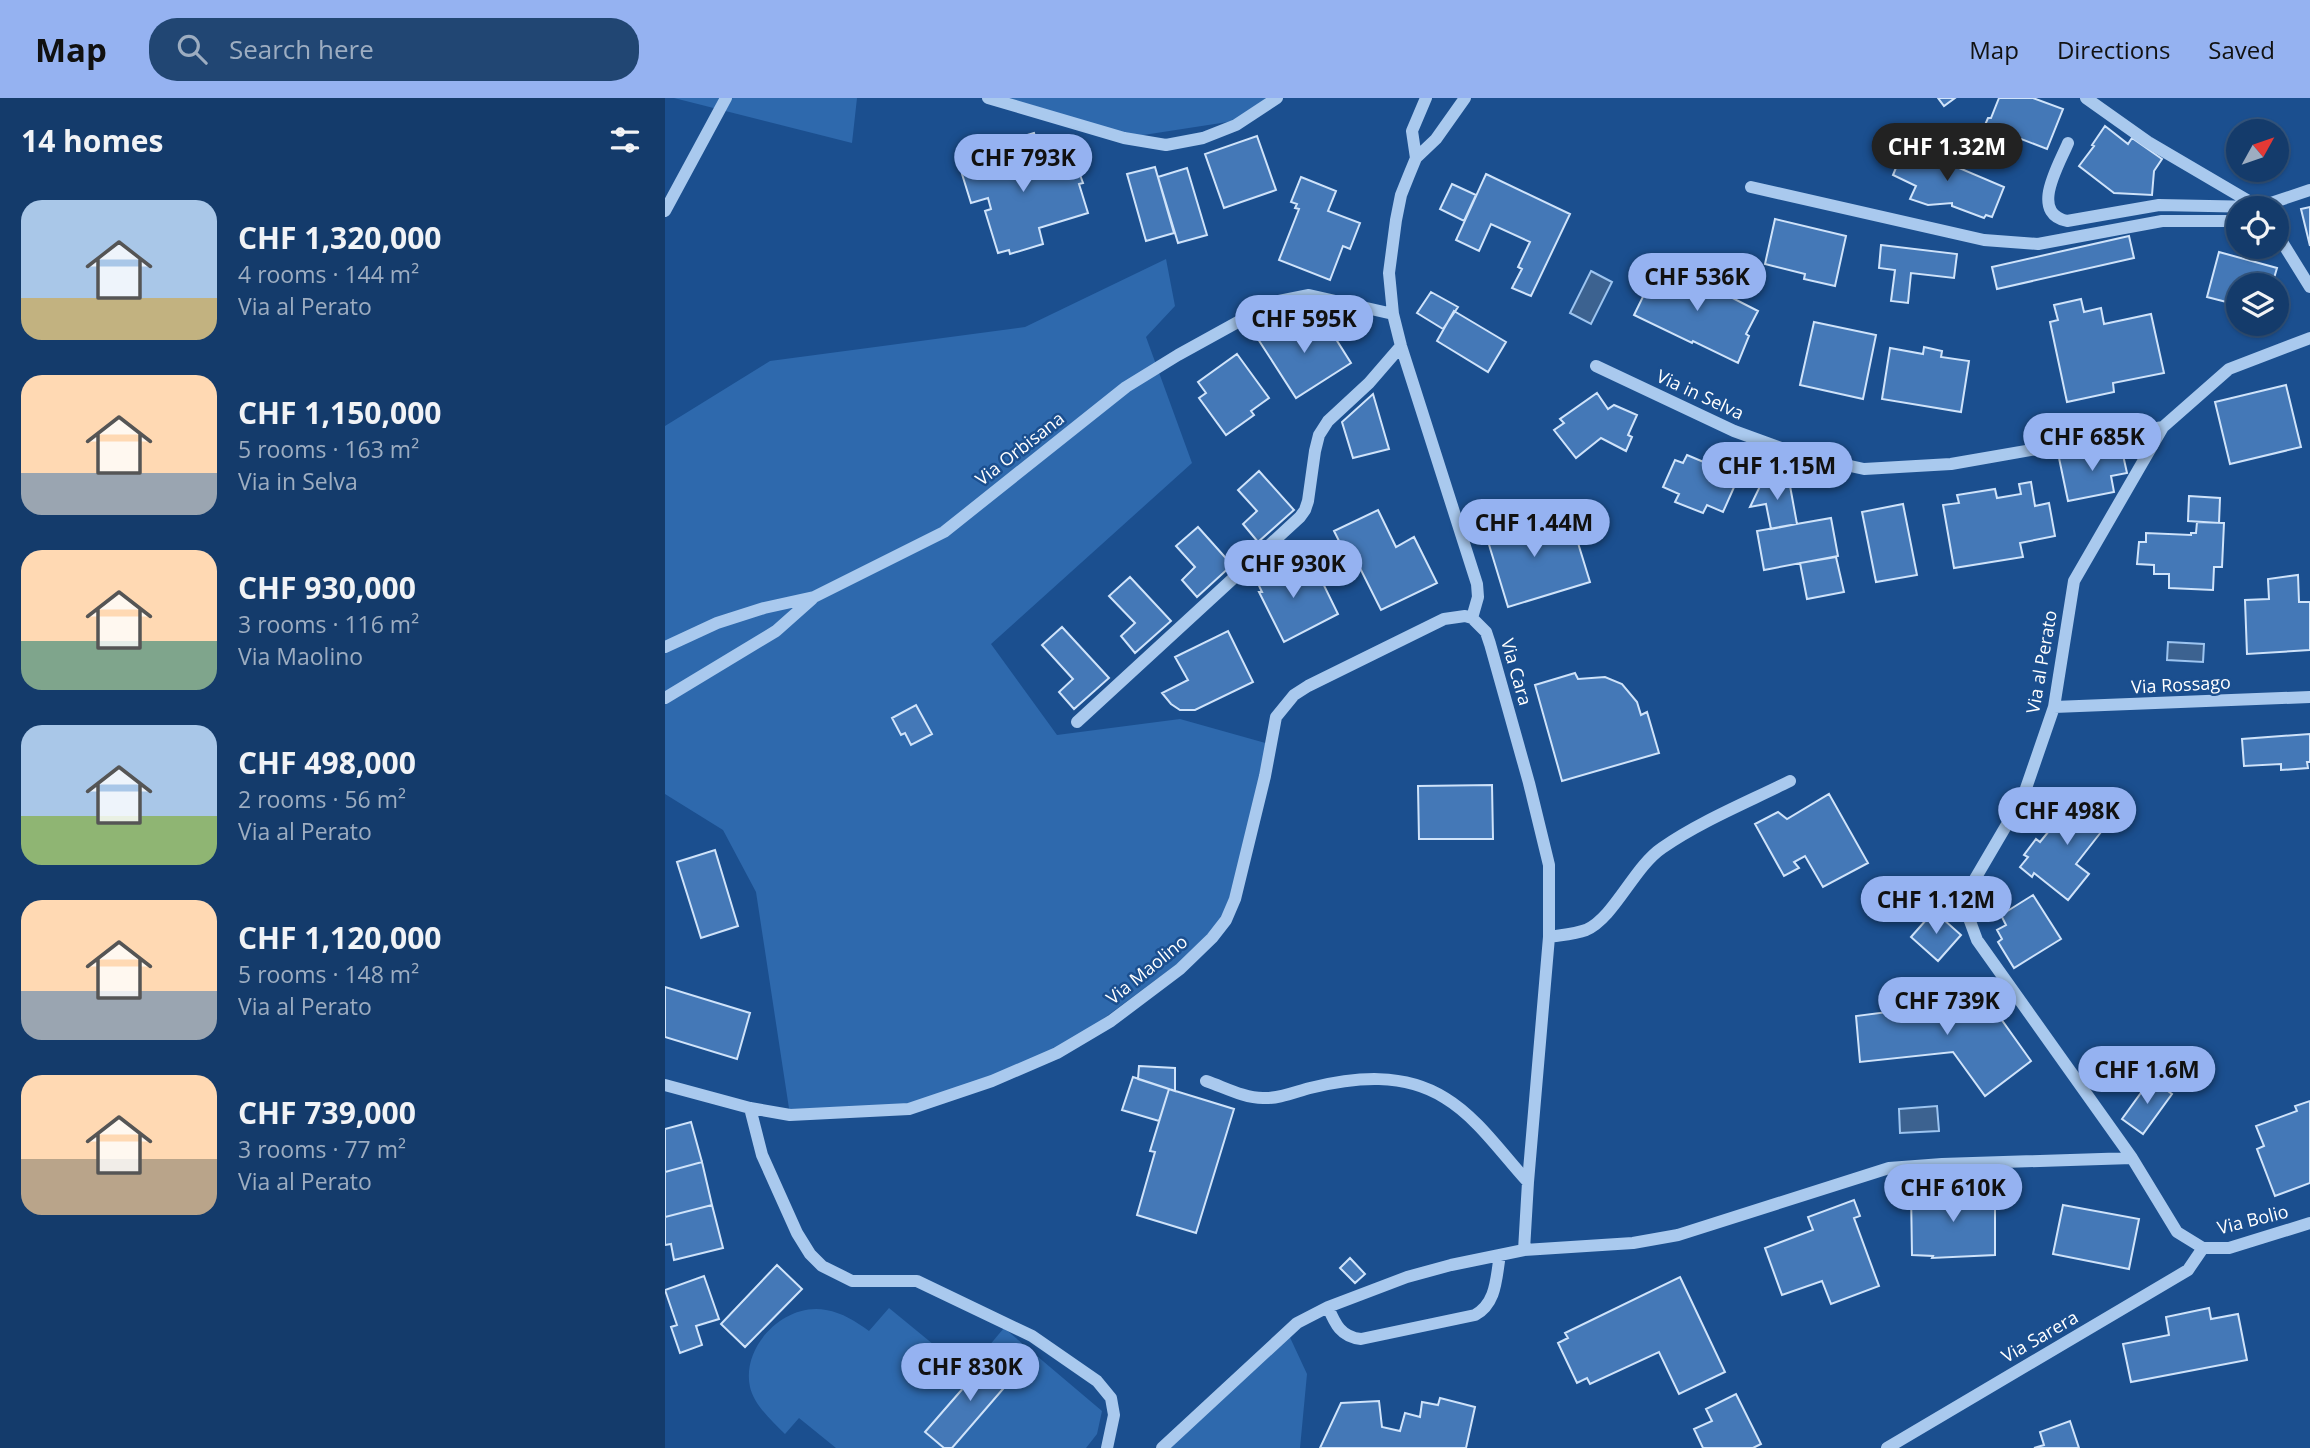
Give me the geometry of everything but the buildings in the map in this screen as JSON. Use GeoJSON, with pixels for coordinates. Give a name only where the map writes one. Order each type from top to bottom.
{"type":"FeatureCollection","features":[{"type":"Feature","properties":{"kind":"street"},"geometry":{"type":"LineString","coordinates":[[665,211],[726,98]]}},
{"type":"Feature","properties":{"kind":"street"},"geometry":{"type":"LineString","coordinates":[[988,98],[1124,138],[1166,145],[1203,138],[1236,125],[1277,98]]}},
{"type":"Feature","properties":{"kind":"street"},"geometry":{"type":"LineString","coordinates":[[1416,158],[1412,131],[1426,98]]}},
{"type":"Feature","properties":{"kind":"street"},"geometry":{"type":"LineString","coordinates":[[1465,98],[1436,139],[1416,158],[1401,195],[1389,273],[1393,314],[1401,346],[1477,584],[1478,597],[1472,618]]}},
{"type":"Feature","properties":{"kind":"street"},"geometry":{"type":"LineString","coordinates":[[2087,98],[2148,142],[2238,196]]}},
{"type":"Feature","properties":{"kind":"street"},"geometry":{"type":"LineString","coordinates":[[2068,143],[2049,191],[2049,209],[2059,219],[2079,220],[2159,205],[2226,207]]}},
{"type":"Feature","properties":{"kind":"street"},"geometry":{"type":"LineString","coordinates":[[1751,187],[1984,240],[2017,243],[2055,242],[2162,222],[2226,221]]}},
{"type":"Feature","properties":{"kind":"street"},"geometry":{"type":"LineString","coordinates":[[2289,197],[2310,190]]}},
{"type":"Feature","properties":{"kind":"street"},"geometry":{"type":"LineString","coordinates":[[2289,253],[2310,287]]}},
{"type":"Feature","properties":{"kind":"street","name":"Via Orbisana"},"geometry":{"type":"LineString","coordinates":[[665,647],[717,623],[764,608],[814,597],[944,532],[1126,387],[1274,302],[1309,295],[1393,314]]}},
{"type":"Feature","properties":{"kind":"street","name":"Via al Perato"},"geometry":{"type":"LineString","coordinates":[[2203,1248],[2176,1232],[2132,1158],[1977,940],[1967,913],[1972,884],[2023,797],[2054,707],[2074,581],[2163,427],[2229,369],[2310,338]]}},
{"type":"Feature","properties":{"kind":"street"},"geometry":{"type":"LineString","coordinates":[[1077,722],[1300,517],[1308,501],[1319,435],[1328,421],[1369,383],[1401,346]]}},
{"type":"Feature","properties":{"kind":"street","name":"Via in Selva"},"geometry":{"type":"LineString","coordinates":[[1596,366],[1734,431],[1800,455],[1864,469],[1951,464],[2163,427]]}},
{"type":"Feature","properties":{"kind":"street"},"geometry":{"type":"LineString","coordinates":[[665,698],[776,631],[814,597]]}},
{"type":"Feature","properties":{"kind":"street","name":"Via Maolino"},"geometry":{"type":"LineString","coordinates":[[665,1085],[750,1108],[790,1115],[909,1109],[992,1081],[1057,1053],[1111,1021],[1180,969],[1213,938],[1226,920],[1235,899],[1265,776],[1276,717],[1284,705],[1308,686],[1444,619],[1465,616],[1472,618]]}},
{"type":"Feature","properties":{"kind":"street","name":"Via Cara"},"geometry":{"type":"LineString","coordinates":[[1472,618],[1486,632],[1490,644],[1549,865],[1549,937],[1524,1250]]}},
{"type":"Feature","properties":{"kind":"street","name":"Via Rossago"},"geometry":{"type":"LineString","coordinates":[[2054,707],[2310,697]]}},
{"type":"Feature","properties":{"kind":"street"},"geometry":{"type":"LineString","coordinates":[[1549,937],[1577,933],[1598,923],[1661,848],[1790,781]]}},
{"type":"Feature","properties":{"kind":"street"},"geometry":{"type":"LineString","coordinates":[[1206,1081],[1245,1095],[1263,1098],[1358,1080],[1405,1081],[1430,1088],[1470,1117],[1528,1182]]}},
{"type":"Feature","properties":{"kind":"street"},"geometry":{"type":"LineString","coordinates":[[750,1108],[762,1155],[787,1212],[810,1254],[822,1266],[852,1281],[917,1280],[1032,1336],[1097,1381],[1111,1398],[1114,1415],[1107,1448]]}},
{"type":"Feature","properties":{"kind":"street"},"geometry":{"type":"LineString","coordinates":[[1162,1448],[1287,1331],[1328,1307],[1407,1277],[1524,1250],[1633,1244],[1678,1235],[1889,1168],[2132,1158]]}},
{"type":"Feature","properties":{"kind":"street","name":"Via Bolio"},"geometry":{"type":"LineString","coordinates":[[2203,1248],[2229,1248],[2310,1223]]}},
{"type":"Feature","properties":{"kind":"street","name":"Via Sarera"},"geometry":{"type":"LineString","coordinates":[[1887,1448],[2188,1270],[2203,1248]]}},
{"type":"Feature","properties":{"kind":"street"},"geometry":{"type":"LineString","coordinates":[[1328,1307],[1340,1331],[1347,1336],[1361,1339],[1475,1315],[1486,1308],[1495,1290],[1500,1255]]}},
{"type":"Feature","properties":{"kind":"shaded area"},"geometry":{"type":"Polygon","coordinates":[[[674,98],[857,98],[852,143],[674,98]]]}},
{"type":"Feature","properties":{"kind":"shaded area"},"geometry":{"type":"Polygon","coordinates":[[[988,98],[1277,98],[1247,119],[1124,138],[988,98]]]}},
{"type":"Feature","properties":{"kind":"shaded area"},"geometry":{"type":"Polygon","coordinates":[[[1166,259],[1175,306],[1146,337],[1192,463],[991,644],[1057,735],[1180,719],[1269,744],[1235,899],[1212,938],[1057,1053],[909,1109],[790,1115],[756,892],[723,830],[665,794],[665,426],[770,361],[1025,327],[1166,259]]]}},
{"type":"Feature","properties":{"kind":"shaded area"},"geometry":{"type":"Polygon","coordinates":[[[1591,271],[1612,282],[1591,324],[1570,313],[1591,271]]]}},
{"type":"Feature","properties":{"kind":"shaded area"},"geometry":{"type":"Polygon","coordinates":[[[2168,642],[2204,644],[2203,662],[2167,660],[2168,642]]]}},
{"type":"Feature","properties":{"kind":"shaded area"},"geometry":{"type":"Polygon","coordinates":[[[1937,1106],[1939,1131],[1900,1133],[1899,1109],[1937,1106]]]}},
{"type":"Feature","properties":{"kind":"shaded area"},"geometry":{"type":"Polygon","coordinates":[[[889,1308],[967,1372],[1004,1328],[1102,1411],[1097,1434],[1086,1448],[836,1448],[799,1418],[785,1434],[759,1406],[750,1387],[752,1357],[769,1330],[796,1313],[811,1309],[838,1313],[869,1331],[889,1308]]]}},
{"type":"Feature","properties":{"kind":"shaded area"},"geometry":{"type":"Polygon","coordinates":[[[1287,1331],[1307,1374],[1300,1448],[1162,1448],[1287,1331]]]}}]}
